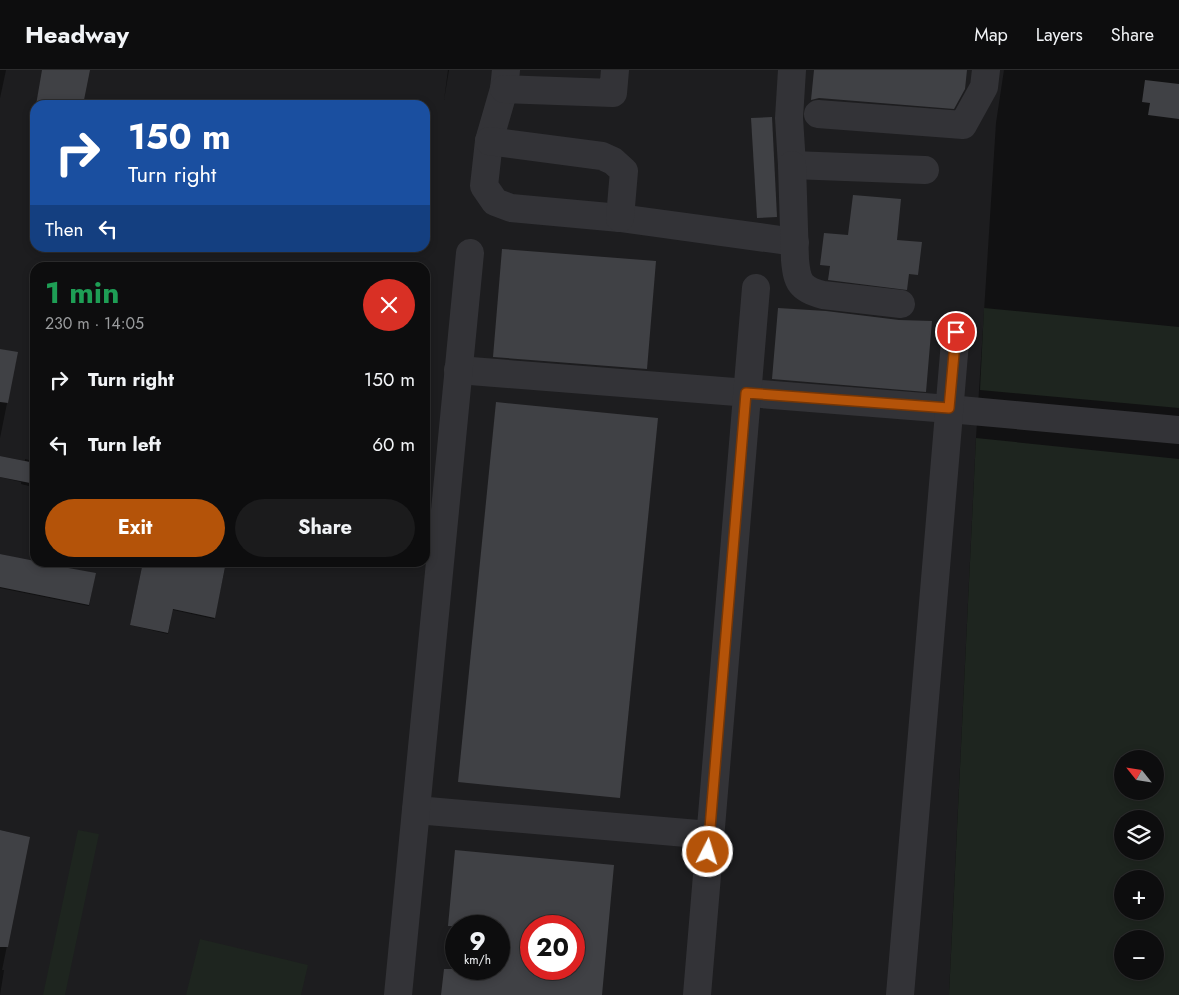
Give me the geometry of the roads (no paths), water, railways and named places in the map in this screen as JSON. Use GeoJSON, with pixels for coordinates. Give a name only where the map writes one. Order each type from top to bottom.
{"type":"FeatureCollection","features":[{"type":"Feature","properties":{"kind":"street"},"geometry":{"type":"LineString","coordinates":[[616,70],[613,93],[505,80],[489,141],[484,186],[495,202],[511,208],[620,218],[795,242]]}},
{"type":"Feature","properties":{"kind":"street"},"geometry":{"type":"LineString","coordinates":[[792,70],[788,118],[792,165],[796,274],[800,283],[804,288],[823,295],[901,304]]}},
{"type":"Feature","properties":{"kind":"street"},"geometry":{"type":"LineString","coordinates":[[818,114],[963,125],[984,87],[986,70]]}},
{"type":"Feature","properties":{"kind":"street"},"geometry":{"type":"LineString","coordinates":[[489,141],[602,156],[613,161],[624,171],[620,218]]}},
{"type":"Feature","properties":{"kind":"street"},"geometry":{"type":"LineString","coordinates":[[792,165],[925,170]]}},
{"type":"Feature","properties":{"kind":"street"},"geometry":{"type":"LineString","coordinates":[[398,995],[470,253]]}},
{"type":"Feature","properties":{"kind":"street"},"geometry":{"type":"LineString","coordinates":[[696,995],[756,288]]}},
{"type":"Feature","properties":{"kind":"street"},"geometry":{"type":"LineString","coordinates":[[900,995],[956,330]]}},
{"type":"Feature","properties":{"kind":"street"},"geometry":{"type":"LineString","coordinates":[[458,370],[949,408],[1179,430]]}},
{"type":"Feature","properties":{"kind":"street"},"geometry":{"type":"LineString","coordinates":[[416,810],[710,834]]}}]}
